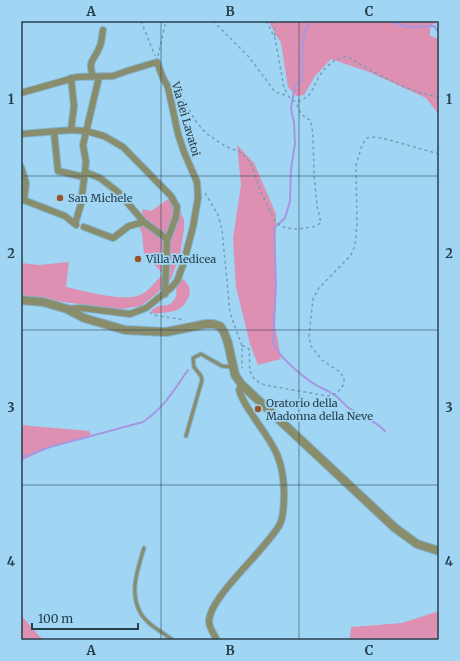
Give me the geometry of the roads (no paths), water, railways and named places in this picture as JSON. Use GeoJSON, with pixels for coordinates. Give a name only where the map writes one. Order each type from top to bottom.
{"type":"FeatureCollection","features":[{"type":"Feature","properties":{"kind":"street"},"geometry":{"type":"LineString","coordinates":[[21,167],[26,183],[23,201],[65,216],[76,225],[81,204],[85,175],[86,162],[83,145],[96,76],[90,68],[90,64],[101,45],[103,30]]}},
{"type":"Feature","properties":{"kind":"street","name":"Via dei Lavatoi"},"geometry":{"type":"LineString","coordinates":[[96,76],[113,76],[157,62],[168,87],[178,134],[197,182],[198,198],[193,227],[183,265],[177,281],[164,294]]}},
{"type":"Feature","properties":{"kind":"street"},"geometry":{"type":"LineString","coordinates":[[21,93],[71,78],[96,76]]}},
{"type":"Feature","properties":{"kind":"street"},"geometry":{"type":"LineString","coordinates":[[71,78],[74,106],[71,130]]}},
{"type":"Feature","properties":{"kind":"street"},"geometry":{"type":"LineString","coordinates":[[23,134],[71,130],[86,131],[104,136],[123,147],[171,196],[177,207],[176,217],[167,241],[164,294],[146,308],[130,314],[82,308],[67,309]]}},
{"type":"Feature","properties":{"kind":"street"},"geometry":{"type":"LineString","coordinates":[[54,132],[58,171],[100,178],[118,192],[144,222],[163,236],[167,241]]}},
{"type":"Feature","properties":{"kind":"street"},"geometry":{"type":"LineString","coordinates":[[84,227],[113,238],[130,226],[144,222]]}},
{"type":"Feature","properties":{"kind":"street"},"geometry":{"type":"LineString","coordinates":[[21,300],[43,302],[67,309],[84,318],[125,330],[166,332],[206,324],[220,326],[226,338],[234,371],[242,385],[395,528],[417,544],[439,551]]}},
{"type":"Feature","properties":{"kind":"street"},"geometry":{"type":"LineString","coordinates":[[217,640],[209,622],[211,609],[226,589],[262,549],[281,523],[284,506],[284,476],[278,456],[270,441],[242,401],[239,390],[242,385]]}},
{"type":"Feature","properties":{"kind":"lane"},"geometry":{"type":"LineString","coordinates":[[186,436],[202,380],[201,376],[194,367],[193,358],[201,354],[234,371]]}},
{"type":"Feature","properties":{"kind":"lane"},"geometry":{"type":"LineString","coordinates":[[144,548],[138,569],[135,594],[140,612],[150,623],[173,640]]}},
{"type":"Feature","properties":{"kind":"waterway"},"geometry":{"type":"LineString","coordinates":[[310,21],[305,31],[303,43],[303,72],[301,82],[295,85],[291,109],[294,122],[295,144],[291,169],[290,201],[285,218],[274,228],[276,286],[273,342],[275,348],[285,360],[304,377],[329,391],[349,408],[372,421],[385,431]]}},
{"type":"Feature","properties":{"kind":"waterway"},"geometry":{"type":"LineString","coordinates":[[389,21],[408,27],[434,26],[439,32]]}},
{"type":"Feature","properties":{"kind":"waterway"},"geometry":{"type":"LineString","coordinates":[[21,458],[50,447],[143,422],[163,404],[188,370]]}},
{"type":"Feature","properties":{"kind":"place","name":"San Michele"},"geometry":{"type":"Point","coordinates":[60,198]}},
{"type":"Feature","properties":{"kind":"place","name":"Villa Medicea"},"geometry":{"type":"Point","coordinates":[138,259]}},
{"type":"Feature","properties":{"kind":"place","name":"Oratorio della Madonna della Neve"},"geometry":{"type":"Point","coordinates":[258,409]}}]}
